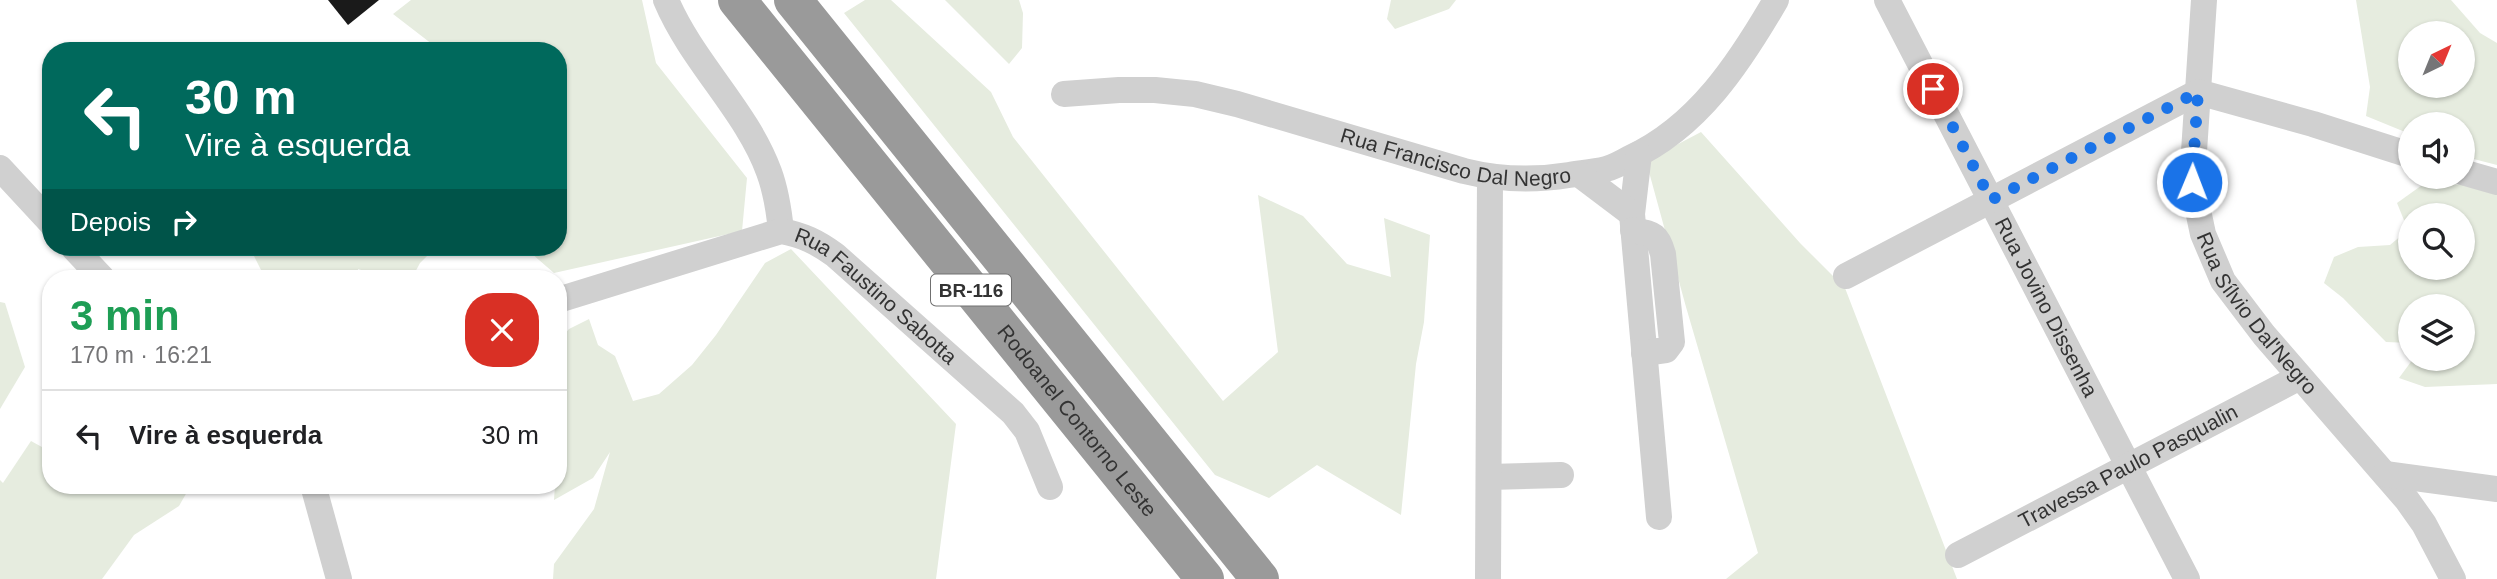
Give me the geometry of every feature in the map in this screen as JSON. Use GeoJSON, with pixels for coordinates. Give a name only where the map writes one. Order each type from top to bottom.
{"type":"FeatureCollection","features":[{"type":"Feature","properties":{"kind":"highway","name":"Rodoanel Contorno Leste"},"geometry":{"type":"LineString","coordinates":[[737,0],[1205,579]]}},
{"type":"Feature","properties":{"kind":"highway","name":"Rodoanel Contorno Leste"},"geometry":{"type":"LineString","coordinates":[[793,0],[1261,579]]}},
{"type":"Feature","properties":{"kind":"street"},"geometry":{"type":"LineString","coordinates":[[666,0],[686,42],[733,109],[768,171],[778,204],[781,231]]}},
{"type":"Feature","properties":{"kind":"street","name":"Rua Francisco Dal Negro"},"geometry":{"type":"LineString","coordinates":[[1064,94],[1156,90],[1195,94],[1237,103],[1490,177],[1540,180],[1607,169],[1669,136],[1697,111],[1723,82],[1776,0]]}},
{"type":"Feature","properties":{"kind":"street","name":"Rua Jovino Dissenha"},"geometry":{"type":"LineString","coordinates":[[1887,0],[2188,579]]}},
{"type":"Feature","properties":{"kind":"street","name":"Rua Sílvio Dal'Negro"},"geometry":{"type":"LineString","coordinates":[[2204,0],[2192,182],[2196,209],[2210,254],[2223,281],[2240,306],[2385,474],[2424,524],[2453,579]]}},
{"type":"Feature","properties":{"kind":"street"},"geometry":{"type":"LineString","coordinates":[[1846,276],[2198,92],[2398,151]]}},
{"type":"Feature","properties":{"kind":"street"},"geometry":{"type":"LineString","coordinates":[[1639,154],[1632,222],[1659,517]]}},
{"type":"Feature","properties":{"kind":"street"},"geometry":{"type":"LineString","coordinates":[[0,168],[42,213]]}},
{"type":"Feature","properties":{"kind":"street"},"geometry":{"type":"LineString","coordinates":[[1578,173],[1632,222]]}},
{"type":"Feature","properties":{"kind":"street"},"geometry":{"type":"LineString","coordinates":[[2475,176],[2497,183]]}},
{"type":"Feature","properties":{"kind":"street"},"geometry":{"type":"LineString","coordinates":[[1488,579],[1490,177]]}},
{"type":"Feature","properties":{"kind":"street","name":"Rua Faustino Sabotta"},"geometry":{"type":"LineString","coordinates":[[567,297],[781,231],[801,234],[818,242],[835,255],[988,389],[1027,430],[1050,487]]}},
{"type":"Feature","properties":{"kind":"street"},"geometry":{"type":"LineString","coordinates":[[81,256],[95,270]]}},
{"type":"Feature","properties":{"kind":"street","name":"Travessa Paulo Pasqualin"},"geometry":{"type":"LineString","coordinates":[[1958,555],[2300,377]]}},
{"type":"Feature","properties":{"kind":"street"},"geometry":{"type":"LineString","coordinates":[[2385,474],[2497,489]]}},
{"type":"Feature","properties":{"kind":"street"},"geometry":{"type":"LineString","coordinates":[[1489,477],[1561,475]]}},
{"type":"Feature","properties":{"kind":"street"},"geometry":{"type":"LineString","coordinates":[[315,494],[338,579]]}},
{"type":"Feature","properties":{"kind":"shaded area"},"geometry":{"type":"Polygon","coordinates":[[[411,0],[642,0],[656,63],[747,178],[742,231],[567,270],[551,270],[534,256],[567,256],[567,42],[429,42],[393,14],[411,0]]]}},
{"type":"Feature","properties":{"kind":"shaded area"},"geometry":{"type":"Polygon","coordinates":[[[865,0],[891,0],[991,92],[1013,137],[1223,401],[1278,352],[1258,195],[1303,216],[1347,264],[1391,277],[1384,218],[1430,235],[1424,322],[1416,364],[1401,515],[1317,465],[1269,498],[1215,475],[844,13],[865,0]]]}},
{"type":"Feature","properties":{"kind":"shaded area"},"geometry":{"type":"Polygon","coordinates":[[[945,0],[1019,0],[1023,13],[1022,48],[1009,64],[945,0]]]}},
{"type":"Feature","properties":{"kind":"shaded area"},"geometry":{"type":"Polygon","coordinates":[[[1391,0],[1456,0],[1449,9],[1395,29],[1387,19],[1391,0]]]}},
{"type":"Feature","properties":{"kind":"shaded area"},"geometry":{"type":"Polygon","coordinates":[[[2356,0],[2451,0],[2469,21],[2398,21],[2398,98],[2475,98],[2475,27],[2497,43],[2497,165],[2475,159],[2475,112],[2398,112],[2398,129],[2366,116],[2370,87],[2356,0]]]}},
{"type":"Feature","properties":{"kind":"shaded area"},"geometry":{"type":"Polygon","coordinates":[[[1701,132],[1800,243],[1845,288],[1957,579],[1726,579],[1758,553],[1646,161],[1701,132]]]}},
{"type":"Feature","properties":{"kind":"shaded area"},"geometry":{"type":"Polygon","coordinates":[[[2475,187],[2497,195],[2497,384],[2425,387],[2399,378],[2404,371],[2475,371],[2475,294],[2398,294],[2398,342],[2386,342],[2343,298],[2324,283],[2334,257],[2358,247],[2390,245],[2398,238],[2398,280],[2475,280],[2475,203],[2398,203],[2398,205],[2397,203],[2417,189],[2475,187]]]}},
{"type":"Feature","properties":{"kind":"shaded area"},"geometry":{"type":"Polygon","coordinates":[[[791,249],[956,424],[936,579],[553,579],[554,564],[594,509],[610,452],[593,478],[567,493],[567,331],[589,319],[598,345],[615,356],[633,401],[659,394],[692,365],[765,263],[791,249]]]}},
{"type":"Feature","properties":{"kind":"shaded area"},"geometry":{"type":"Polygon","coordinates":[[[254,256],[427,256],[416,270],[261,270],[254,256]]]}},
{"type":"Feature","properties":{"kind":"shaded area"},"geometry":{"type":"Polygon","coordinates":[[[0,302],[5,303],[25,367],[0,409],[0,302]]]}},
{"type":"Feature","properties":{"kind":"shaded area"},"geometry":{"type":"Polygon","coordinates":[[[31,441],[42,447],[42,494],[186,494],[179,506],[134,535],[102,579],[0,579],[0,480],[3,483],[31,441]]]}},
{"type":"Feature","properties":{"kind":"shaded area"},"geometry":{"type":"Polygon","coordinates":[[[554,494],[565,494],[554,500],[554,494]]]}},
{"type":"Feature","properties":{"kind":"building"},"geometry":{"type":"Polygon","coordinates":[[[328,0],[379,0],[348,25],[328,0]]]}},
{"type":"Feature","properties":{"kind":"route"},"geometry":{"type":"LineString","coordinates":[[1933,89],[1991,200],[2198,92],[2192,182]]}}]}
